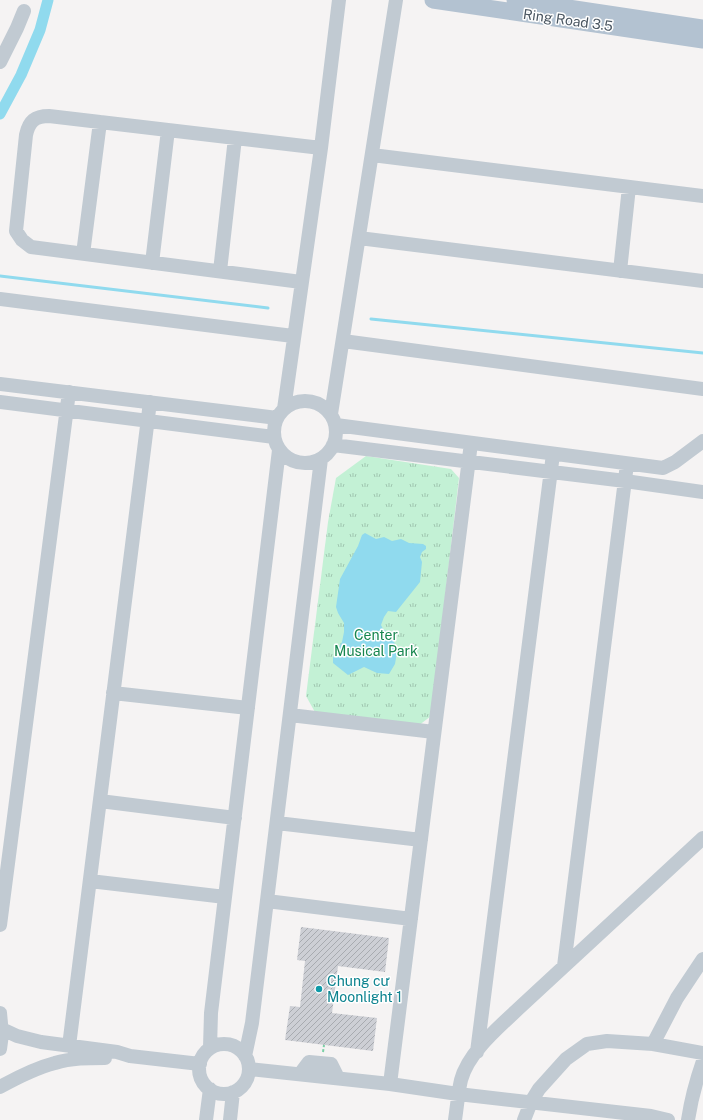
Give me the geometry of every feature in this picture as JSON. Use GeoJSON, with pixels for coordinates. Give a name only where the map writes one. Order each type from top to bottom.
{"type":"FeatureCollection","features":[{"type":"Feature","properties":{"kind":"main road","name":"Ring Road 3.5"},"geometry":{"type":"LineString","coordinates":[[433,0],[703,40]]}},
{"type":"Feature","properties":{"kind":"main road","name":"Ring Road 3.5"},"geometry":{"type":"LineString","coordinates":[[515,0],[703,28]]}},
{"type":"Feature","properties":{"kind":"street"},"geometry":{"type":"LineString","coordinates":[[210,1048],[211,1013],[248,708],[277,444],[274,424],[280,414],[293,336],[321,148],[339,0]]}},
{"type":"Feature","properties":{"kind":"street"},"geometry":{"type":"LineString","coordinates":[[277,444],[282,454],[291,460],[302,463],[312,463],[322,459],[329,452],[336,434],[333,420],[343,341],[396,0]]}},
{"type":"Feature","properties":{"kind":"street"},"geometry":{"type":"LineString","coordinates":[[0,62],[24,11]]}},
{"type":"Feature","properties":{"kind":"street"},"geometry":{"type":"LineString","coordinates":[[301,282],[32,247],[22,240],[16,231],[26,135],[33,120],[40,116],[49,116],[321,148]]}},
{"type":"Feature","properties":{"kind":"street"},"geometry":{"type":"LineString","coordinates":[[83,254],[100,122]]}},
{"type":"Feature","properties":{"kind":"street"},"geometry":{"type":"LineString","coordinates":[[152,263],[168,130]]}},
{"type":"Feature","properties":{"kind":"street"},"geometry":{"type":"LineString","coordinates":[[220,271],[235,138]]}},
{"type":"Feature","properties":{"kind":"street"},"geometry":{"type":"LineString","coordinates":[[372,155],[703,196]]}},
{"type":"Feature","properties":{"kind":"street"},"geometry":{"type":"LineString","coordinates":[[620,271],[629,187]]}},
{"type":"Feature","properties":{"kind":"street"},"geometry":{"type":"LineString","coordinates":[[359,238],[703,281]]}},
{"type":"Feature","properties":{"kind":"street"},"geometry":{"type":"LineString","coordinates":[[0,299],[293,336]]}},
{"type":"Feature","properties":{"kind":"street"},"geometry":{"type":"LineString","coordinates":[[343,341],[703,389]]}},
{"type":"Feature","properties":{"kind":"street"},"geometry":{"type":"LineString","coordinates":[[0,384],[150,402],[280,414],[296,402],[306,400],[316,402],[324,407],[333,420],[471,443],[663,468],[675,462],[703,441]]}},
{"type":"Feature","properties":{"kind":"street"},"geometry":{"type":"LineString","coordinates":[[0,925],[69,392]]}},
{"type":"Feature","properties":{"kind":"street"},"geometry":{"type":"LineString","coordinates":[[0,402],[148,420],[277,444]]}},
{"type":"Feature","properties":{"kind":"street"},"geometry":{"type":"LineString","coordinates":[[69,1046],[150,402]]}},
{"type":"Feature","properties":{"kind":"street"},"geometry":{"type":"LineString","coordinates":[[390,1084],[471,443]]}},
{"type":"Feature","properties":{"kind":"street"},"geometry":{"type":"LineString","coordinates":[[333,445],[703,492]]}},
{"type":"Feature","properties":{"kind":"street"},"geometry":{"type":"LineString","coordinates":[[477,1052],[553,454]]}},
{"type":"Feature","properties":{"kind":"street"},"geometry":{"type":"LineString","coordinates":[[322,459],[247,1063],[246,1081],[233,1092],[225,1094],[210,1089],[204,1083],[201,1076],[200,1064],[204,1054],[210,1048],[225,1044],[240,1050],[247,1063],[300,1074],[651,1116],[668,1120]]}},
{"type":"Feature","properties":{"kind":"street"},"geometry":{"type":"LineString","coordinates":[[564,966],[627,464]]}},
{"type":"Feature","properties":{"kind":"street"},"geometry":{"type":"LineString","coordinates":[[113,693],[248,708]]}},
{"type":"Feature","properties":{"kind":"street"},"geometry":{"type":"LineString","coordinates":[[290,715],[434,732]]}},
{"type":"Feature","properties":{"kind":"street"},"geometry":{"type":"LineString","coordinates":[[100,801],[235,818]]}},
{"type":"Feature","properties":{"kind":"street"},"geometry":{"type":"LineString","coordinates":[[277,823],[421,840]]}},
{"type":"Feature","properties":{"kind":"street"},"geometry":{"type":"LineString","coordinates":[[455,1120],[461,1080],[469,1062],[477,1052],[503,1023],[703,838]]}},
{"type":"Feature","properties":{"kind":"street"},"geometry":{"type":"LineString","coordinates":[[90,881],[225,897]]}},
{"type":"Feature","properties":{"kind":"street"},"geometry":{"type":"LineString","coordinates":[[268,901],[411,919]]}},
{"type":"Feature","properties":{"kind":"street"},"geometry":{"type":"LineString","coordinates":[[653,1044],[677,998],[703,959]]}},
{"type":"Feature","properties":{"kind":"street"},"geometry":{"type":"LineString","coordinates":[[0,1013],[2,1029],[0,1048]]}},
{"type":"Feature","properties":{"kind":"street"},"geometry":{"type":"LineString","coordinates":[[2,1029],[30,1040],[117,1052],[130,1056],[200,1064]]}},
{"type":"Feature","properties":{"kind":"street"},"geometry":{"type":"LineString","coordinates":[[524,1120],[531,1102],[539,1088],[566,1059],[587,1044],[607,1041],[653,1044],[703,1054]]}},
{"type":"Feature","properties":{"kind":"street"},"geometry":{"type":"LineString","coordinates":[[0,1087],[20,1076],[56,1062],[84,1058],[119,1058],[130,1056]]}},
{"type":"Feature","properties":{"kind":"street"},"geometry":{"type":"LineString","coordinates":[[688,1120],[695,1085],[703,1061]]}},
{"type":"Feature","properties":{"kind":"street"},"geometry":{"type":"LineString","coordinates":[[206,1120],[210,1089]]}},
{"type":"Feature","properties":{"kind":"street"},"geometry":{"type":"LineString","coordinates":[[230,1120],[233,1092]]}},
{"type":"Feature","properties":{"kind":"green space","name":"Center Musical Park"},"geometry":{"type":"Polygon","coordinates":[[[366,456],[451,469],[459,478],[431,716],[418,726],[316,714],[306,696],[328,522],[336,478],[366,456]]]}},
{"type":"Feature","properties":{"kind":"water"},"geometry":{"type":"Polygon","coordinates":[[[365,533],[376,539],[384,537],[392,541],[401,539],[409,543],[423,544],[426,546],[426,549],[422,552],[420,557],[422,562],[420,582],[396,612],[388,611],[381,625],[383,629],[390,634],[397,648],[395,664],[389,674],[377,673],[364,667],[348,675],[333,663],[333,658],[342,642],[344,632],[344,623],[336,607],[340,579],[358,546],[362,535],[365,533]]]}},
{"type":"Feature","properties":{"kind":"building","name":"Chung cư Moonlight 1"},"geometry":{"type":"Polygon","coordinates":[[[301,927],[389,938],[385,972],[338,966],[332,1013],[377,1018],[373,1051],[285,1040],[290,1006],[300,1007],[305,961],[297,960],[301,927]]]}},
{"type":"Feature","properties":{"kind":"waterway"},"geometry":{"type":"LineString","coordinates":[[0,114],[21,75],[40,30],[48,0]]}},
{"type":"Feature","properties":{"kind":"waterway"},"geometry":{"type":"LineString","coordinates":[[0,276],[268,308]]}},
{"type":"Feature","properties":{"kind":"waterway"},"geometry":{"type":"LineString","coordinates":[[371,319],[703,353]]}},
{"type":"Feature","properties":{"kind":"place","name":"Chung cư Moonlight 1"},"geometry":{"type":"Point","coordinates":[319,989]}}]}
